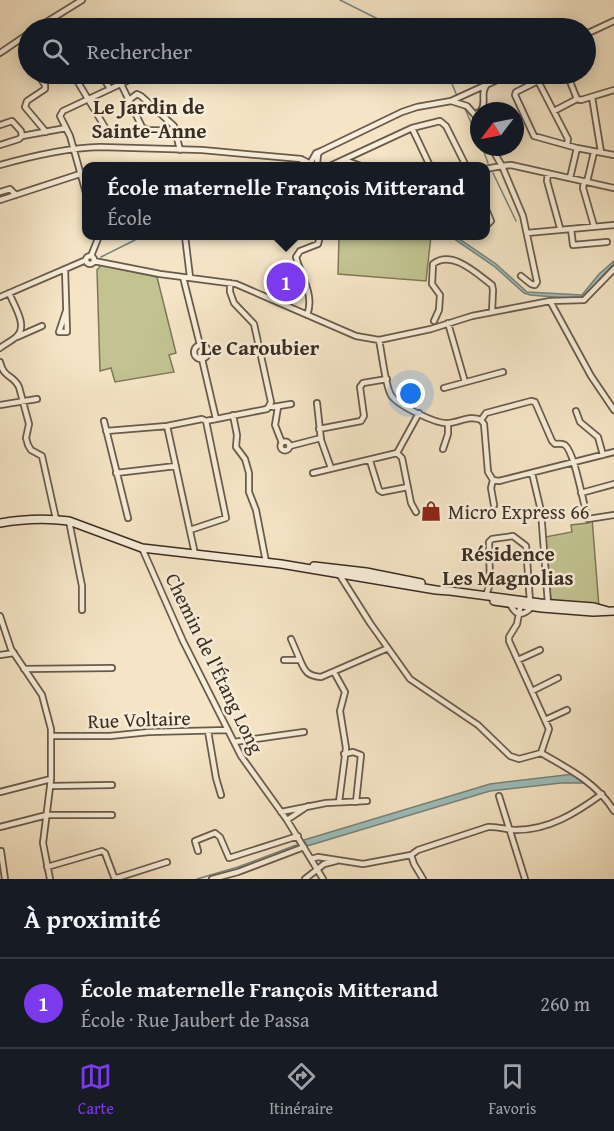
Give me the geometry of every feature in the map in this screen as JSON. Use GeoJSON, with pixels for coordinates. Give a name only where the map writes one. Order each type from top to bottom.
{"type":"FeatureCollection","features":[{"type":"Feature","properties":{"kind":"main road"},"geometry":{"type":"LineString","coordinates":[[0,524],[40,518],[56,519],[69,521],[142,548],[339,571],[531,605],[544,603],[594,607],[611,611]]}},
{"type":"Feature","properties":{"kind":"main road"},"geometry":{"type":"LineString","coordinates":[[339,571],[366,572],[438,586],[450,591]]}},
{"type":"Feature","properties":{"kind":"main road"},"geometry":{"type":"LineString","coordinates":[[474,595],[520,604],[593,612],[611,611]]}},
{"type":"Feature","properties":{"kind":"street"},"geometry":{"type":"LineString","coordinates":[[56,18],[82,0]]}},
{"type":"Feature","properties":{"kind":"street"},"geometry":{"type":"LineString","coordinates":[[596,29],[614,21]]}},
{"type":"Feature","properties":{"kind":"street"},"geometry":{"type":"LineString","coordinates":[[0,53],[18,41]]}},
{"type":"Feature","properties":{"kind":"street"},"geometry":{"type":"LineString","coordinates":[[44,84],[45,89],[27,101],[25,107],[46,132]]}},
{"type":"Feature","properties":{"kind":"street"},"geometry":{"type":"LineString","coordinates":[[79,84],[109,134]]}},
{"type":"Feature","properties":{"kind":"street"},"geometry":{"type":"LineString","coordinates":[[107,84],[110,89]]}},
{"type":"Feature","properties":{"kind":"street"},"geometry":{"type":"LineString","coordinates":[[82,168],[61,119],[61,113],[121,84],[142,128],[176,131]]}},
{"type":"Feature","properties":{"kind":"street"},"geometry":{"type":"LineString","coordinates":[[314,162],[321,151],[402,112],[451,101],[487,84]]}},
{"type":"Feature","properties":{"kind":"street"},"geometry":{"type":"LineString","coordinates":[[484,102],[483,90],[487,84]]}},
{"type":"Feature","properties":{"kind":"street"},"geometry":{"type":"LineString","coordinates":[[533,84],[515,95],[537,139],[614,155]]}},
{"type":"Feature","properties":{"kind":"street"},"geometry":{"type":"LineString","coordinates":[[540,84],[568,139],[567,145]]}},
{"type":"Feature","properties":{"kind":"street"},"geometry":{"type":"LineString","coordinates":[[571,84],[577,99]]}},
{"type":"Feature","properties":{"kind":"street"},"geometry":{"type":"LineString","coordinates":[[554,111],[577,99],[581,100],[614,90]]}},
{"type":"Feature","properties":{"kind":"street"},"geometry":{"type":"LineString","coordinates":[[129,100],[137,94],[141,96],[174,126],[180,150]]}},
{"type":"Feature","properties":{"kind":"street"},"geometry":{"type":"LineString","coordinates":[[592,97],[601,152]]}},
{"type":"Feature","properties":{"kind":"street"},"geometry":{"type":"LineString","coordinates":[[451,101],[470,108]]}},
{"type":"Feature","properties":{"kind":"street"},"geometry":{"type":"LineString","coordinates":[[0,125],[12,121],[21,130],[22,136]]}},
{"type":"Feature","properties":{"kind":"street"},"geometry":{"type":"LineString","coordinates":[[339,162],[412,128],[440,121],[444,122],[464,162]]}},
{"type":"Feature","properties":{"kind":"street"},"geometry":{"type":"LineString","coordinates":[[0,145],[22,136],[66,128]]}},
{"type":"Feature","properties":{"kind":"street"},"geometry":{"type":"LineString","coordinates":[[412,128],[428,162]]}},
{"type":"Feature","properties":{"kind":"street"},"geometry":{"type":"LineString","coordinates":[[0,165],[73,150],[100,147],[180,150],[301,159],[307,162]]}},
{"type":"Feature","properties":{"kind":"street"},"geometry":{"type":"LineString","coordinates":[[570,178],[577,148]]}},
{"type":"Feature","properties":{"kind":"street"},"geometry":{"type":"LineString","coordinates":[[594,152],[583,188],[594,226]]}},
{"type":"Feature","properties":{"kind":"street"},"geometry":{"type":"LineString","coordinates":[[351,162],[354,156]]}},
{"type":"Feature","properties":{"kind":"street"},"geometry":{"type":"LineString","coordinates":[[495,156],[517,200],[528,233],[537,282],[535,285],[531,284],[521,276]]}},
{"type":"Feature","properties":{"kind":"street"},"geometry":{"type":"LineString","coordinates":[[344,160],[349,162]]}},
{"type":"Feature","properties":{"kind":"street"},"geometry":{"type":"LineString","coordinates":[[490,168],[511,165],[614,188]]}},
{"type":"Feature","properties":{"kind":"street"},"geometry":{"type":"LineString","coordinates":[[0,200],[82,173]]}},
{"type":"Feature","properties":{"kind":"street"},"geometry":{"type":"LineString","coordinates":[[548,173],[547,180],[560,228]]}},
{"type":"Feature","properties":{"kind":"street"},"geometry":{"type":"LineString","coordinates":[[0,192],[10,189],[16,195]]}},
{"type":"Feature","properties":{"kind":"street"},"geometry":{"type":"LineString","coordinates":[[528,233],[560,228],[614,225]]}},
{"type":"Feature","properties":{"kind":"street"},"geometry":{"type":"LineString","coordinates":[[571,229],[573,245],[607,242]]}},
{"type":"Feature","properties":{"kind":"street"},"geometry":{"type":"LineString","coordinates":[[0,297],[86,260],[90,264],[99,240]]}},
{"type":"Feature","properties":{"kind":"street"},"geometry":{"type":"LineString","coordinates":[[185,240],[190,277]]}},
{"type":"Feature","properties":{"kind":"street"},"geometry":{"type":"LineString","coordinates":[[307,315],[310,308],[308,292],[296,257],[300,251],[318,244],[319,240]]}},
{"type":"Feature","properties":{"kind":"street"},"geometry":{"type":"LineString","coordinates":[[93,259],[160,274],[230,283],[356,336],[379,340],[492,312],[550,301],[584,300],[614,269]]}},
{"type":"Feature","properties":{"kind":"street"},"geometry":{"type":"LineString","coordinates":[[435,321],[439,310],[440,295],[432,284],[432,272],[433,264],[438,260],[459,261],[492,285],[492,312]]}},
{"type":"Feature","properties":{"kind":"street"},"geometry":{"type":"LineString","coordinates":[[65,269],[66,311]]}},
{"type":"Feature","properties":{"kind":"street"},"geometry":{"type":"LineString","coordinates":[[183,277],[200,345],[204,346],[207,352],[202,359]]}},
{"type":"Feature","properties":{"kind":"street"},"geometry":{"type":"LineString","coordinates":[[230,283],[234,303],[254,324],[270,406]]}},
{"type":"Feature","properties":{"kind":"street"},"geometry":{"type":"LineString","coordinates":[[9,293],[21,323],[21,329],[16,337]]}},
{"type":"Feature","properties":{"kind":"street"},"geometry":{"type":"LineString","coordinates":[[550,301],[591,376],[614,410]]}},
{"type":"Feature","properties":{"kind":"street"},"geometry":{"type":"LineString","coordinates":[[448,323],[465,382]]}},
{"type":"Feature","properties":{"kind":"street"},"geometry":{"type":"LineString","coordinates":[[0,348],[16,337],[42,326]]}},
{"type":"Feature","properties":{"kind":"street"},"geometry":{"type":"LineString","coordinates":[[379,340],[393,397],[434,421],[448,423],[476,417],[484,424],[488,472],[493,480],[491,488],[494,504]]}},
{"type":"Feature","properties":{"kind":"street"},"geometry":{"type":"LineString","coordinates":[[200,345],[194,349],[194,353],[196,357],[202,359]]}},
{"type":"Feature","properties":{"kind":"street"},"geometry":{"type":"LineString","coordinates":[[202,359],[216,419]]}},
{"type":"Feature","properties":{"kind":"street"},"geometry":{"type":"LineString","coordinates":[[0,362],[4,374],[16,382],[23,401],[29,424],[26,438],[31,450],[42,456],[56,519]]}},
{"type":"Feature","properties":{"kind":"street"},"geometry":{"type":"LineString","coordinates":[[444,388],[503,372]]}},
{"type":"Feature","properties":{"kind":"street"},"geometry":{"type":"LineString","coordinates":[[319,429],[361,421],[364,416],[360,387],[363,383],[387,379]]}},
{"type":"Feature","properties":{"kind":"street"},"geometry":{"type":"LineString","coordinates":[[0,405],[37,399]]}},
{"type":"Feature","properties":{"kind":"street"},"geometry":{"type":"LineString","coordinates":[[481,420],[486,413],[531,401],[535,402],[552,441],[555,444],[566,446],[588,519],[614,515]]}},
{"type":"Feature","properties":{"kind":"street"},"geometry":{"type":"LineString","coordinates":[[317,403],[319,429],[331,468]]}},
{"type":"Feature","properties":{"kind":"street"},"geometry":{"type":"LineString","coordinates":[[106,431],[167,426],[202,419],[206,421],[270,406],[291,404]]}},
{"type":"Feature","properties":{"kind":"street"},"geometry":{"type":"LineString","coordinates":[[278,407],[275,425],[282,443],[286,442],[290,446],[321,438]]}},
{"type":"Feature","properties":{"kind":"street"},"geometry":{"type":"LineString","coordinates":[[576,411],[580,422],[598,437],[603,455]]}},
{"type":"Feature","properties":{"kind":"street"},"geometry":{"type":"LineString","coordinates":[[314,473],[397,453],[419,413]]}},
{"type":"Feature","properties":{"kind":"street"},"geometry":{"type":"LineString","coordinates":[[233,415],[237,435],[236,447],[245,459],[249,473],[249,492],[256,510],[266,562]]}},
{"type":"Feature","properties":{"kind":"street"},"geometry":{"type":"LineString","coordinates":[[104,421],[128,518]]}},
{"type":"Feature","properties":{"kind":"street"},"geometry":{"type":"LineString","coordinates":[[190,530],[226,519],[206,421]]}},
{"type":"Feature","properties":{"kind":"street"},"geometry":{"type":"LineString","coordinates":[[443,449],[448,434],[448,423]]}},
{"type":"Feature","properties":{"kind":"street"},"geometry":{"type":"LineString","coordinates":[[167,426],[195,554]]}},
{"type":"Feature","properties":{"kind":"street"},"geometry":{"type":"LineString","coordinates":[[493,480],[499,481],[614,452]]}},
{"type":"Feature","properties":{"kind":"street"},"geometry":{"type":"LineString","coordinates":[[397,453],[402,458],[411,503],[416,512]]}},
{"type":"Feature","properties":{"kind":"street"},"geometry":{"type":"LineString","coordinates":[[370,461],[379,490],[382,492],[408,487]]}},
{"type":"Feature","properties":{"kind":"street"},"geometry":{"type":"LineString","coordinates":[[116,473],[176,466]]}},
{"type":"Feature","properties":{"kind":"street"},"geometry":{"type":"LineString","coordinates":[[532,473],[542,511],[544,603],[520,604],[517,624],[509,638],[549,729],[541,753]]}},
{"type":"Feature","properties":{"kind":"street"},"geometry":{"type":"LineString","coordinates":[[581,493],[614,484]]}},
{"type":"Feature","properties":{"kind":"street"},"geometry":{"type":"LineString","coordinates":[[69,521],[82,586],[82,610]]}},
{"type":"Feature","properties":{"kind":"street"},"geometry":{"type":"LineString","coordinates":[[486,596],[489,584],[489,542],[492,539],[513,536],[526,546],[531,605],[524,614],[519,615],[514,613],[511,602]]}},
{"type":"Feature","properties":{"kind":"street","name":"Chemin de l'Étang Long"},"geometry":{"type":"LineString","coordinates":[[142,548],[183,641],[241,756],[298,836],[323,879]]}},
{"type":"Feature","properties":{"kind":"street"},"geometry":{"type":"LineString","coordinates":[[339,571],[410,680],[478,725],[510,756],[519,759],[541,753],[593,785],[614,811]]}},
{"type":"Feature","properties":{"kind":"street"},"geometry":{"type":"LineString","coordinates":[[0,616],[14,653],[42,696],[52,736],[51,786],[43,843],[49,878],[43,879]]}},
{"type":"Feature","properties":{"kind":"street"},"geometry":{"type":"LineString","coordinates":[[291,639],[306,673],[312,676],[334,672],[388,648]]}},
{"type":"Feature","properties":{"kind":"street"},"geometry":{"type":"LineString","coordinates":[[518,660],[540,650]]}},
{"type":"Feature","properties":{"kind":"street"},"geometry":{"type":"LineString","coordinates":[[0,656],[14,653]]}},
{"type":"Feature","properties":{"kind":"street"},"geometry":{"type":"LineString","coordinates":[[284,660],[300,660]]}},
{"type":"Feature","properties":{"kind":"street"},"geometry":{"type":"LineString","coordinates":[[24,669],[112,668]]}},
{"type":"Feature","properties":{"kind":"street"},"geometry":{"type":"LineString","coordinates":[[334,672],[345,692],[340,711],[346,741],[339,802]]}},
{"type":"Feature","properties":{"kind":"street"},"geometry":{"type":"LineString","coordinates":[[532,690],[558,678]]}},
{"type":"Feature","properties":{"kind":"street"},"geometry":{"type":"LineString","coordinates":[[545,720],[567,710]]}},
{"type":"Feature","properties":{"kind":"street","name":"Rue Voltaire"},"geometry":{"type":"LineString","coordinates":[[52,736],[110,736],[149,732],[228,730]]}},
{"type":"Feature","properties":{"kind":"street"},"geometry":{"type":"LineString","coordinates":[[208,731],[221,795]]}},
{"type":"Feature","properties":{"kind":"street"},"geometry":{"type":"LineString","coordinates":[[234,742],[304,732]]}},
{"type":"Feature","properties":{"kind":"street"},"geometry":{"type":"LineString","coordinates":[[344,754],[353,752],[362,755],[356,802]]}},
{"type":"Feature","properties":{"kind":"street"},"geometry":{"type":"LineString","coordinates":[[1,790],[51,779]]}},
{"type":"Feature","properties":{"kind":"street"},"geometry":{"type":"LineString","coordinates":[[51,786],[112,785]]}},
{"type":"Feature","properties":{"kind":"street"},"geometry":{"type":"LineString","coordinates":[[311,860],[318,857],[363,864],[411,855],[418,850],[488,827],[528,828],[561,821],[578,812],[602,794]]}},
{"type":"Feature","properties":{"kind":"street"},"geometry":{"type":"LineString","coordinates":[[499,796],[525,879]]}},
{"type":"Feature","properties":{"kind":"street"},"geometry":{"type":"LineString","coordinates":[[281,812],[308,806],[366,801]]}},
{"type":"Feature","properties":{"kind":"street"},"geometry":{"type":"LineString","coordinates":[[287,820],[308,806]]}},
{"type":"Feature","properties":{"kind":"street"},"geometry":{"type":"LineString","coordinates":[[0,827],[47,815],[112,815]]}},
{"type":"Feature","properties":{"kind":"street"},"geometry":{"type":"LineString","coordinates":[[198,851],[195,841],[215,833],[220,837],[229,858],[298,836]]}},
{"type":"Feature","properties":{"kind":"street"},"geometry":{"type":"LineString","coordinates":[[212,879],[238,872],[304,847]]}},
{"type":"Feature","properties":{"kind":"street"},"geometry":{"type":"LineString","coordinates":[[1,851],[5,879]]}},
{"type":"Feature","properties":{"kind":"street"},"geometry":{"type":"LineString","coordinates":[[46,867],[102,852],[105,853],[114,877],[117,878],[167,862]]}},
{"type":"Feature","properties":{"kind":"street"},"geometry":{"type":"LineString","coordinates":[[411,855],[423,879]]}},
{"type":"Feature","properties":{"kind":"street"},"geometry":{"type":"LineString","coordinates":[[305,879],[324,864],[336,861]]}},
{"type":"Feature","properties":{"kind":"green space"},"geometry":{"type":"Polygon","coordinates":[[[339,240],[431,240],[426,281],[338,274],[339,240]]]}},
{"type":"Feature","properties":{"kind":"green space"},"geometry":{"type":"Polygon","coordinates":[[[101,265],[157,277],[176,353],[169,355],[174,372],[115,382],[111,368],[100,371],[97,270],[101,265]]]}},
{"type":"Feature","properties":{"kind":"green space"},"geometry":{"type":"Polygon","coordinates":[[[588,518],[592,518],[599,607],[598,605],[551,600],[545,537],[572,532],[571,525],[588,523],[588,518]]]}},
{"type":"Feature","properties":{"kind":"water"},"geometry":{"type":"Polygon","coordinates":[[[456,240],[461,240],[496,264],[527,292],[582,295],[599,274],[614,261],[614,264],[587,293],[578,299],[524,293],[495,267],[456,240]]]}},
{"type":"Feature","properties":{"kind":"water"},"geometry":{"type":"Polygon","coordinates":[[[574,774],[587,783],[561,783],[490,791],[307,846],[304,840],[490,784],[574,774]]]}},
{"type":"Feature","properties":{"kind":"waterway"},"geometry":{"type":"LineString","coordinates":[[340,0],[376,18]]}},
{"type":"Feature","properties":{"kind":"waterway"},"geometry":{"type":"LineString","coordinates":[[452,84],[457,96]]}},
{"type":"Feature","properties":{"kind":"waterway"},"geometry":{"type":"LineString","coordinates":[[465,109],[470,120]]}},
{"type":"Feature","properties":{"kind":"waterway"},"geometry":{"type":"LineString","coordinates":[[485,156],[488,162]]}},
{"type":"Feature","properties":{"kind":"waterway"},"geometry":{"type":"LineString","coordinates":[[493,173],[516,221]]}},
{"type":"Feature","properties":{"kind":"waterway"},"geometry":{"type":"LineString","coordinates":[[101,257],[135,240]]}},
{"type":"Feature","properties":{"kind":"waterway"},"geometry":{"type":"LineString","coordinates":[[197,879],[238,867],[299,844]]}},
{"type":"Feature","properties":{"kind":"place","name":"École maternelle François Mitterand"},"geometry":{"type":"Point","coordinates":[286,282]}},
{"type":"Feature","properties":{"kind":"place","name":"Micro Express 66"},"geometry":{"type":"Point","coordinates":[431,511]}},
{"type":"Feature","properties":{"kind":"district","name":"Le Jardin de Sainte-Anne"},"geometry":{"type":"Point","coordinates":[149,118]}},
{"type":"Feature","properties":{"kind":"district","name":"Le Caroubier"},"geometry":{"type":"Point","coordinates":[260,347]}},
{"type":"Feature","properties":{"kind":"district","name":"Résidence Les Magnolias"},"geometry":{"type":"Point","coordinates":[508,565]}}]}
